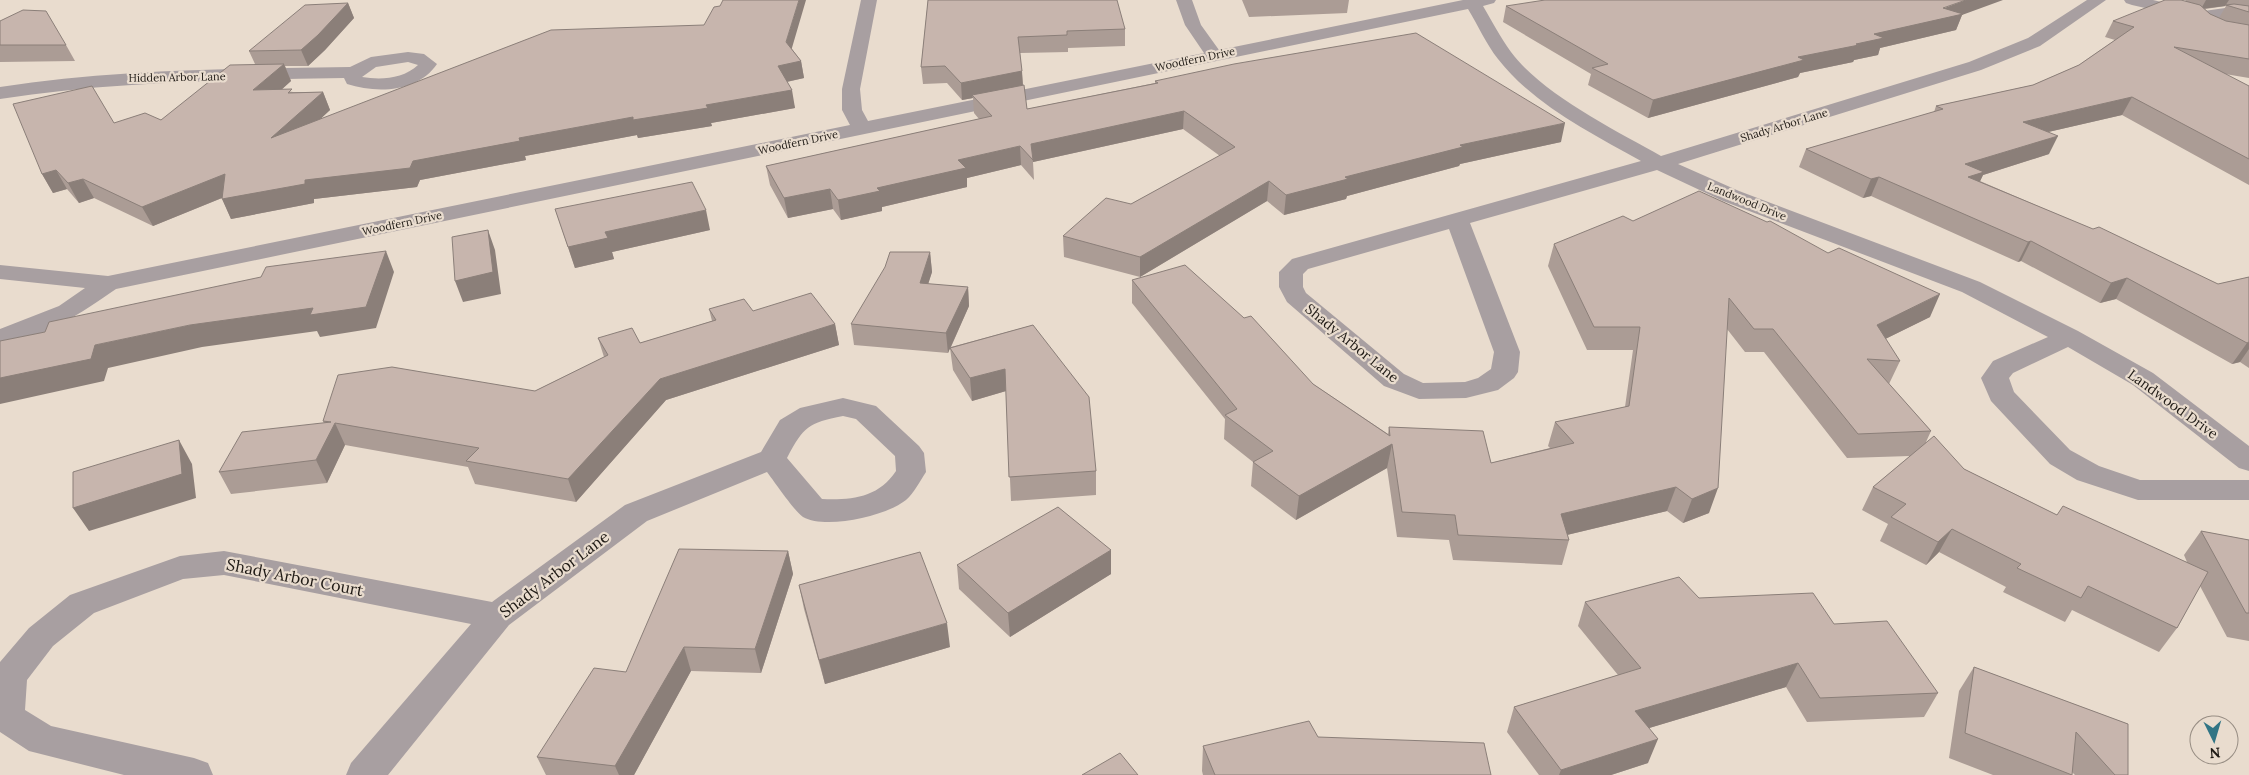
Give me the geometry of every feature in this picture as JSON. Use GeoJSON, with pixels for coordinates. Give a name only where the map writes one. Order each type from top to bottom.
{"type":"FeatureCollection","features":[{"type":"Feature","properties":{"kind":"street"},"geometry":{"type":"LineString","coordinates":[[862,129],[852,110],[851,89],[869,0]]}},
{"type":"Feature","properties":{"kind":"street"},"geometry":{"type":"LineString","coordinates":[[1184,0],[1193,25],[1214,55]]}},
{"type":"Feature","properties":{"kind":"street","name":"Shady Arbor Lane"},"geometry":{"type":"LineString","coordinates":[[1457,220],[1507,352],[1504,372],[1488,384],[1466,390],[1419,391],[1394,380],[1296,297],[1291,287],[1291,272],[1300,264],[1659,163],[1976,66],[2034,42],[2098,0]]}},
{"type":"Feature","properties":{"kind":"street"},"geometry":{"type":"LineString","coordinates":[[2132,0],[2201,16],[2225,13],[2249,17]]}},
{"type":"Feature","properties":{"kind":"street","name":"Woodfern Drive"},"geometry":{"type":"LineString","coordinates":[[0,272],[108,283],[1477,1]]}},
{"type":"Feature","properties":{"kind":"street","name":"Landwood Drive"},"geometry":{"type":"LineString","coordinates":[[1477,1],[1504,55],[1528,81],[1584,120],[1659,163],[1731,196],[1971,287],[2069,337],[2143,379],[2249,461]]}},
{"type":"Feature","properties":{"kind":"street"},"geometry":{"type":"LineString","coordinates":[[2201,16],[2201,20],[2213,28],[2249,37]]}},
{"type":"Feature","properties":{"kind":"street","name":"Hidden Arbor Lane"},"geometry":{"type":"LineString","coordinates":[[0,93],[49,84],[112,78],[354,72]]}},
{"type":"Feature","properties":{"kind":"street","name":"Woodfern Drive"},"geometry":{"type":"LineString","coordinates":[[0,337],[9,336],[68,311],[108,283]]}},
{"type":"Feature","properties":{"kind":"street"},"geometry":{"type":"LineString","coordinates":[[2069,337],[2003,367],[1995,378],[2001,395],[2060,457],[2088,473],[2138,490],[2249,490]]}},
{"type":"Feature","properties":{"kind":"street"},"geometry":{"type":"LineString","coordinates":[[843,407],[866,412],[909,453],[911,472],[897,491],[872,506],[844,511],[813,509],[772,459],[790,426],[810,414],[843,407]]}},
{"type":"Feature","properties":{"kind":"street","name":"Shady Arbor Lane"},"geometry":{"type":"LineString","coordinates":[[364,775],[497,616],[636,513],[772,459]]}},
{"type":"Feature","properties":{"kind":"street","name":"Shady Arbor Court"},"geometry":{"type":"LineString","coordinates":[[194,775],[42,740],[6,717],[9,676],[41,637],[82,604],[180,568],[224,563],[497,616]]}},
{"type":"Feature","properties":{"kind":"building"},"geometry":{"type":"Polygon","coordinates":[[[723,0],[799,0],[786,42],[801,61],[778,66],[792,90],[706,105],[708,108],[633,120],[633,117],[519,138],[520,141],[413,161],[410,168],[305,180],[305,184],[222,199],[225,174],[142,207],[83,179],[68,183],[56,170],[42,174],[13,104],[92,86],[114,123],[145,113],[161,120],[230,65],[284,64],[253,90],[292,89],[288,93],[323,92],[271,138],[551,30],[704,25],[714,7],[720,6],[723,0]]]}},
{"type":"Feature","properties":{"kind":"building"},"geometry":{"type":"Polygon","coordinates":[[[928,0],[1117,0],[1125,29],[1067,31],[1067,35],[1018,37],[1022,71],[961,83],[945,66],[921,67],[928,0]]]}},
{"type":"Feature","properties":{"kind":"building"},"geometry":{"type":"Polygon","coordinates":[[[1545,0],[1966,0],[1943,8],[1963,14],[1874,34],[1884,38],[1798,57],[1804,60],[1653,100],[1592,68],[1608,64],[1506,6],[1545,0]]]}},
{"type":"Feature","properties":{"kind":"building"},"geometry":{"type":"Polygon","coordinates":[[[2165,0],[2181,0],[2200,5],[2210,14],[2226,21],[2249,25],[2249,59],[2174,47],[2249,86],[2249,159],[2132,97],[2023,122],[2058,136],[1965,164],[1984,172],[1968,177],[2093,229],[2099,227],[2218,284],[2249,277],[2249,342],[2247,343],[2127,278],[2111,283],[2031,241],[2028,242],[1879,177],[1871,179],[1806,149],[1943,109],[1936,106],[2033,85],[2079,65],[2134,27],[2113,21],[2165,0]]]}},
{"type":"Feature","properties":{"kind":"building"},"geometry":{"type":"Polygon","coordinates":[[[348,3],[301,50],[249,51],[305,5],[348,3]]]}},
{"type":"Feature","properties":{"kind":"building"},"geometry":{"type":"Polygon","coordinates":[[[2226,5],[2249,6],[2249,12],[2226,5]]]}},
{"type":"Feature","properties":{"kind":"building"},"geometry":{"type":"Polygon","coordinates":[[[23,10],[46,11],[66,45],[0,45],[0,21],[23,10]]]}},
{"type":"Feature","properties":{"kind":"building"},"geometry":{"type":"Polygon","coordinates":[[[1416,33],[1565,123],[1460,145],[1463,147],[1345,177],[1348,179],[1286,195],[1269,181],[1140,257],[1063,236],[1106,198],[1131,204],[1235,147],[1184,111],[1031,144],[1033,160],[1020,146],[958,160],[966,168],[877,188],[880,191],[838,200],[830,189],[784,198],[766,166],[992,116],[972,95],[1024,85],[1027,109],[1158,83],[1155,81],[1234,64],[1416,33]]]}},
{"type":"Feature","properties":{"kind":"building"},"geometry":{"type":"Polygon","coordinates":[[[692,182],[706,210],[605,232],[608,238],[568,247],[555,209],[692,182]]]}},
{"type":"Feature","properties":{"kind":"building"},"geometry":{"type":"Polygon","coordinates":[[[1699,191],[1767,222],[1770,221],[1828,253],[1839,248],[1940,294],[1877,325],[1900,361],[1867,359],[1931,431],[1858,434],[1773,329],[1754,329],[1729,298],[1718,488],[1692,499],[1676,487],[1561,514],[1569,540],[1458,535],[1455,515],[1402,512],[1392,444],[1299,496],[1253,462],[1273,451],[1225,415],[1237,409],[1132,280],[1185,265],[1244,318],[1251,316],[1313,384],[1390,436],[1389,427],[1483,431],[1491,463],[1574,443],[1555,422],[1629,406],[1640,327],[1594,327],[1554,244],[1623,216],[1633,221],[1699,191]]]}},
{"type":"Feature","properties":{"kind":"building"},"geometry":{"type":"Polygon","coordinates":[[[488,230],[493,272],[455,281],[452,237],[488,230]]]}},
{"type":"Feature","properties":{"kind":"building"},"geometry":{"type":"Polygon","coordinates":[[[386,251],[366,307],[310,315],[313,308],[190,325],[95,345],[91,359],[0,378],[0,341],[45,332],[49,322],[261,277],[266,267],[386,251]]]}},
{"type":"Feature","properties":{"kind":"building"},"geometry":{"type":"Polygon","coordinates":[[[890,252],[930,252],[920,283],[968,287],[946,333],[851,324],[885,267],[890,252]]]}},
{"type":"Feature","properties":{"kind":"building"},"geometry":{"type":"Polygon","coordinates":[[[811,293],[835,324],[660,379],[568,479],[466,461],[479,448],[335,423],[316,460],[219,472],[242,432],[331,422],[323,421],[338,375],[392,367],[535,391],[608,355],[598,338],[632,328],[640,343],[716,320],[709,309],[744,299],[753,311],[811,293]]]}},
{"type":"Feature","properties":{"kind":"building"},"geometry":{"type":"Polygon","coordinates":[[[1033,325],[1089,397],[1096,471],[1009,477],[1005,369],[970,378],[950,348],[1033,325]]]}},
{"type":"Feature","properties":{"kind":"building"},"geometry":{"type":"Polygon","coordinates":[[[1934,436],[1964,469],[2057,515],[2063,506],[2208,572],[2177,628],[2088,586],[2081,598],[2017,568],[2021,564],[1952,529],[1938,542],[1891,517],[1906,504],[1873,487],[1934,436]]]}},
{"type":"Feature","properties":{"kind":"building"},"geometry":{"type":"Polygon","coordinates":[[[179,440],[182,474],[73,508],[73,472],[179,440]]]}},
{"type":"Feature","properties":{"kind":"building"},"geometry":{"type":"Polygon","coordinates":[[[1058,507],[1111,550],[1008,613],[957,565],[1058,507]]]}},
{"type":"Feature","properties":{"kind":"building"},"geometry":{"type":"Polygon","coordinates":[[[2201,531],[2249,540],[2249,613],[2246,613],[2201,531]]]}},
{"type":"Feature","properties":{"kind":"building"},"geometry":{"type":"Polygon","coordinates":[[[679,549],[788,551],[755,649],[684,647],[615,766],[537,757],[594,668],[626,672],[679,549]]]}},
{"type":"Feature","properties":{"kind":"building"},"geometry":{"type":"Polygon","coordinates":[[[920,552],[947,623],[819,660],[799,585],[920,552]]]}},
{"type":"Feature","properties":{"kind":"building"},"geometry":{"type":"Polygon","coordinates":[[[1679,577],[1699,598],[1813,593],[1834,624],[1887,621],[1938,693],[1820,698],[1798,663],[1635,711],[1658,739],[1561,770],[1514,707],[1641,668],[1585,602],[1679,577]]]}},
{"type":"Feature","properties":{"kind":"building"},"geometry":{"type":"Polygon","coordinates":[[[1974,667],[2128,724],[2128,775],[2115,775],[2076,732],[2072,775],[1965,733],[1974,667]]]}},
{"type":"Feature","properties":{"kind":"building"},"geometry":{"type":"Polygon","coordinates":[[[1309,721],[1318,737],[1484,743],[1491,775],[1215,775],[1203,746],[1309,721]]]}},
{"type":"Feature","properties":{"kind":"building"},"geometry":{"type":"Polygon","coordinates":[[[1120,753],[1138,775],[1082,775],[1120,753]]]}}]}
